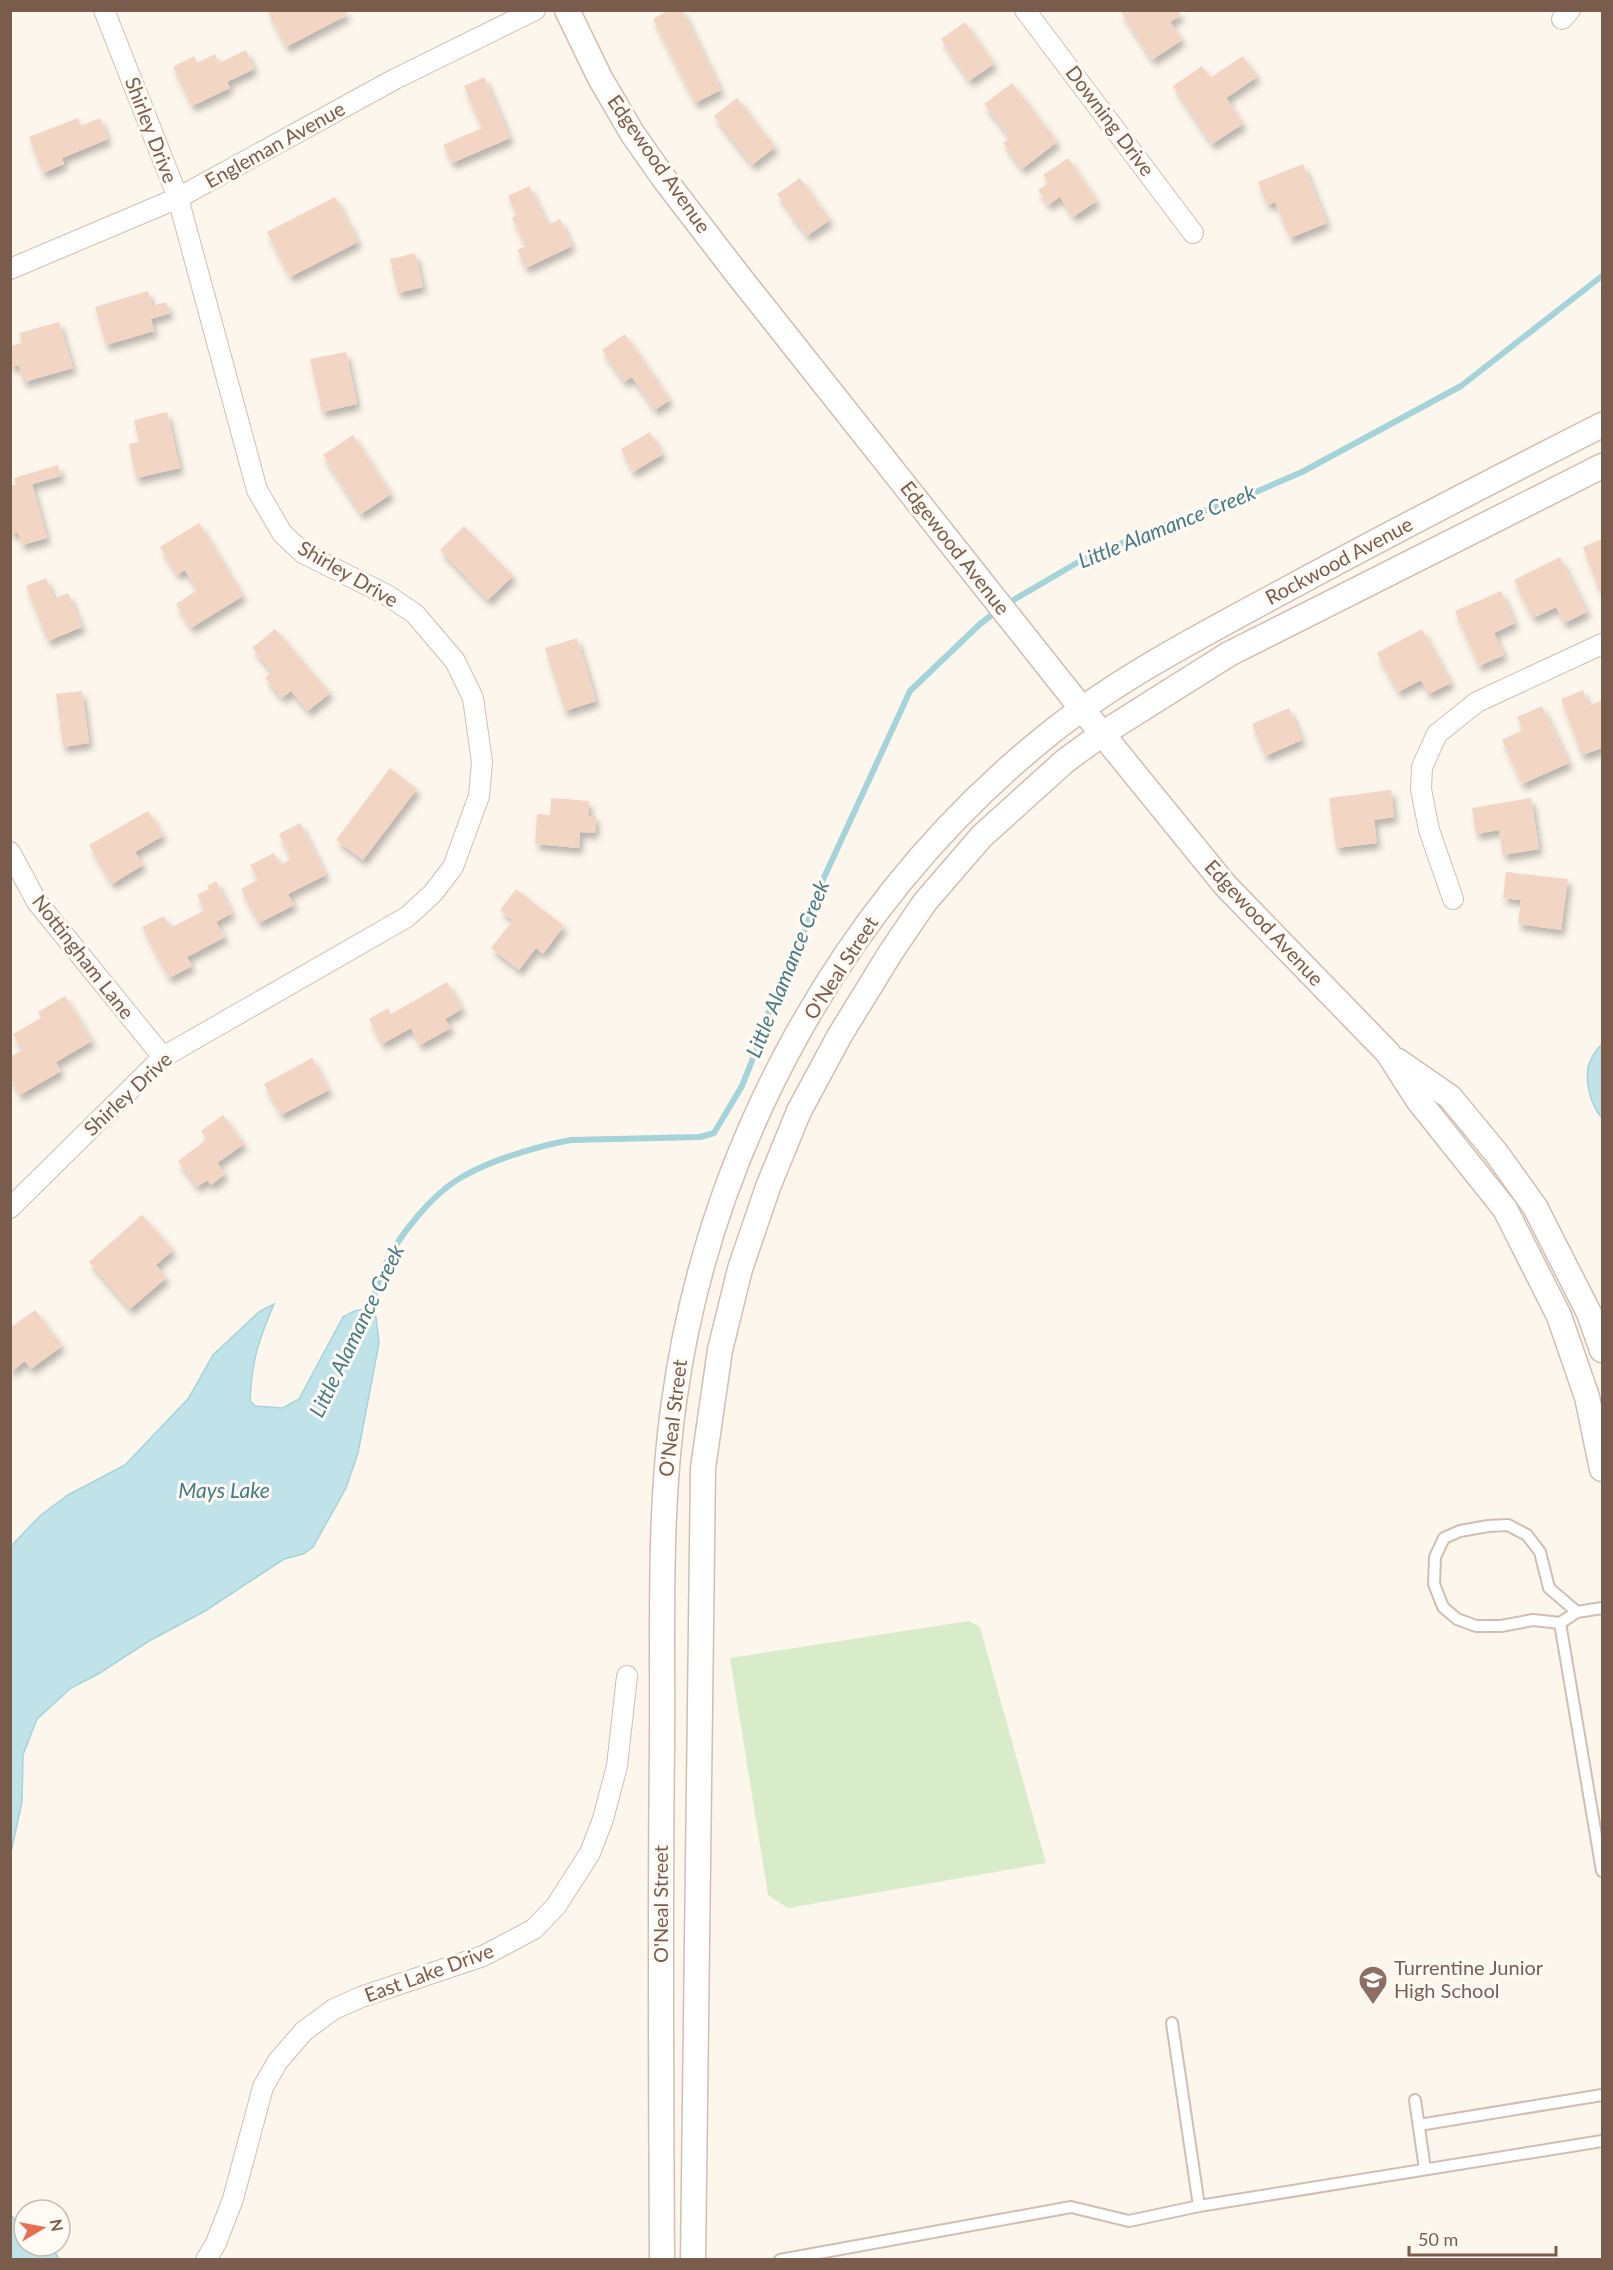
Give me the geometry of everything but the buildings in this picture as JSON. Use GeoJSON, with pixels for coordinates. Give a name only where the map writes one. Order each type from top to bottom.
{"type":"FeatureCollection","features":[{"type":"Feature","properties":{"kind":"street","name":"Shirley Drive"},"geometry":{"type":"LineString","coordinates":[[10,1208],[163,1057],[407,917],[433,893],[453,867],[479,796],[482,762],[473,698],[455,661],[433,634],[415,614],[387,595],[303,553],[282,533],[257,490],[178,198],[104,10]]}},
{"type":"Feature","properties":{"kind":"street","name":"Engleman Avenue"},"geometry":{"type":"LineString","coordinates":[[10,268],[178,198],[395,79],[535,10]]}},
{"type":"Feature","properties":{"kind":"street","name":"Edgewood Avenue"},"geometry":{"type":"LineString","coordinates":[[567,10],[632,133],[665,180],[1102,734],[1225,885],[1388,1053],[1450,1097],[1497,1154],[1535,1207],[1589,1313],[1601,1346]]}},
{"type":"Feature","properties":{"kind":"street","name":"Downing Drive"},"geometry":{"type":"LineString","coordinates":[[1025,10],[1193,233]]}},
{"type":"Feature","properties":{"kind":"street","name":"Rockwood Avenue"},"geometry":{"type":"LineString","coordinates":[[1082,709],[1178,648],[1430,512],[1602,425]]}},
{"type":"Feature","properties":{"kind":"street","name":"Rockwood Avenue"},"geometry":{"type":"LineString","coordinates":[[1102,734],[1229,654],[1602,466]]}},
{"type":"Feature","properties":{"kind":"street"},"geometry":{"type":"LineString","coordinates":[[1453,899],[1429,830],[1421,789],[1422,767],[1437,734],[1477,702],[1602,644]]}},
{"type":"Feature","properties":{"kind":"street","name":"O'Neal Street"},"geometry":{"type":"LineString","coordinates":[[662,2259],[660,1946],[665,1485],[673,1405],[683,1342],[700,1273],[722,1202],[747,1136],[815,1002],[844,958],[912,867],[968,807],[1042,740],[1082,709]]}},
{"type":"Feature","properties":{"kind":"street","name":"O'Neal Street"},"geometry":{"type":"LineString","coordinates":[[693,2259],[703,1468],[720,1350],[740,1269],[768,1187],[799,1111],[840,1035],[920,910],[982,836],[1065,761],[1102,734]]}},
{"type":"Feature","properties":{"kind":"street","name":"Nottingham Lane"},"geometry":{"type":"LineString","coordinates":[[10,852],[37,902],[163,1057]]}},
{"type":"Feature","properties":{"kind":"street","name":"Edgewood Avenue"},"geometry":{"type":"LineString","coordinates":[[1388,1053],[1418,1100],[1505,1209],[1559,1316],[1570,1344],[1587,1397],[1602,1469]]}},
{"type":"Feature","properties":{"kind":"street"},"geometry":{"type":"LineString","coordinates":[[1570,1344],[1601,1346]]}},
{"type":"Feature","properties":{"kind":"street","name":"East Lake Drive"},"geometry":{"type":"LineString","coordinates":[[206,2259],[216,2243],[233,2199],[262,2087],[278,2061],[304,2031],[334,2009],[361,1997],[483,1956],[534,1929],[556,1906],[590,1853],[603,1819],[617,1766],[627,1676]]}},
{"type":"Feature","properties":{"kind":"lane"},"geometry":{"type":"LineString","coordinates":[[1577,1612],[1549,1588],[1540,1552],[1527,1535],[1508,1526],[1488,1526],[1460,1531],[1444,1538],[1435,1557],[1434,1584],[1443,1607],[1457,1619],[1476,1626],[1502,1626],[1533,1620],[1560,1623],[1577,1612],[1602,1608]]}},
{"type":"Feature","properties":{"kind":"lane"},"geometry":{"type":"LineString","coordinates":[[1560,1623],[1602,1871]]}},
{"type":"Feature","properties":{"kind":"lane"},"geometry":{"type":"LineString","coordinates":[[1172,2023],[1199,2206]]}},
{"type":"Feature","properties":{"kind":"lane"},"geometry":{"type":"LineString","coordinates":[[1419,2125],[1602,2095]]}},
{"type":"Feature","properties":{"kind":"lane"},"geometry":{"type":"LineString","coordinates":[[1415,2100],[1425,2169]]}},
{"type":"Feature","properties":{"kind":"lane"},"geometry":{"type":"LineString","coordinates":[[780,2259],[1071,2207],[1130,2221],[1199,2206],[1602,2141]]}},
{"type":"Feature","properties":{"kind":"green space"},"geometry":{"type":"Polygon","coordinates":[[[969,1621],[980,1627],[1046,1863],[788,1908],[768,1895],[730,1658],[969,1621]]]}},
{"type":"Feature","properties":{"kind":"water"},"geometry":{"type":"Polygon","coordinates":[[[1602,1044],[1602,1118],[1592,1100],[1587,1078],[1590,1061],[1602,1044]]]}},
{"type":"Feature","properties":{"kind":"water","name":"Mays Lake"},"geometry":{"type":"Polygon","coordinates":[[[274,1304],[254,1362],[250,1401],[255,1406],[283,1408],[299,1399],[343,1317],[352,1312],[364,1310],[376,1317],[379,1343],[358,1453],[346,1488],[313,1547],[303,1554],[284,1559],[205,1611],[149,1641],[98,1674],[71,1688],[37,1719],[23,1755],[22,1802],[11,1852],[11,1546],[41,1515],[68,1495],[125,1465],[188,1399],[213,1355],[260,1311],[274,1304]]]}},
{"type":"Feature","properties":{"kind":"water"},"geometry":{"type":"Polygon","coordinates":[[[10,2215],[12,2217],[12,2258],[59,2259],[11,2259],[10,2215]]]}},
{"type":"Feature","properties":{"kind":"waterway","name":"Little Alamance Creek"},"geometry":{"type":"LineString","coordinates":[[1005,605],[1080,561],[1302,472],[1461,386],[1602,276]]}},
{"type":"Feature","properties":{"kind":"waterway","name":"Little Alamance Creek"},"geometry":{"type":"LineString","coordinates":[[367,1316],[379,1280],[397,1243],[428,1205],[462,1177],[515,1154],[571,1140],[700,1137],[714,1133],[742,1086],[774,996],[807,925],[821,884],[910,691],[980,624],[997,611]]}},
{"type":"Feature","properties":{"kind":"place","name":"Turrentine Junior High School"},"geometry":{"type":"Point","coordinates":[1373,2006]}}]}
